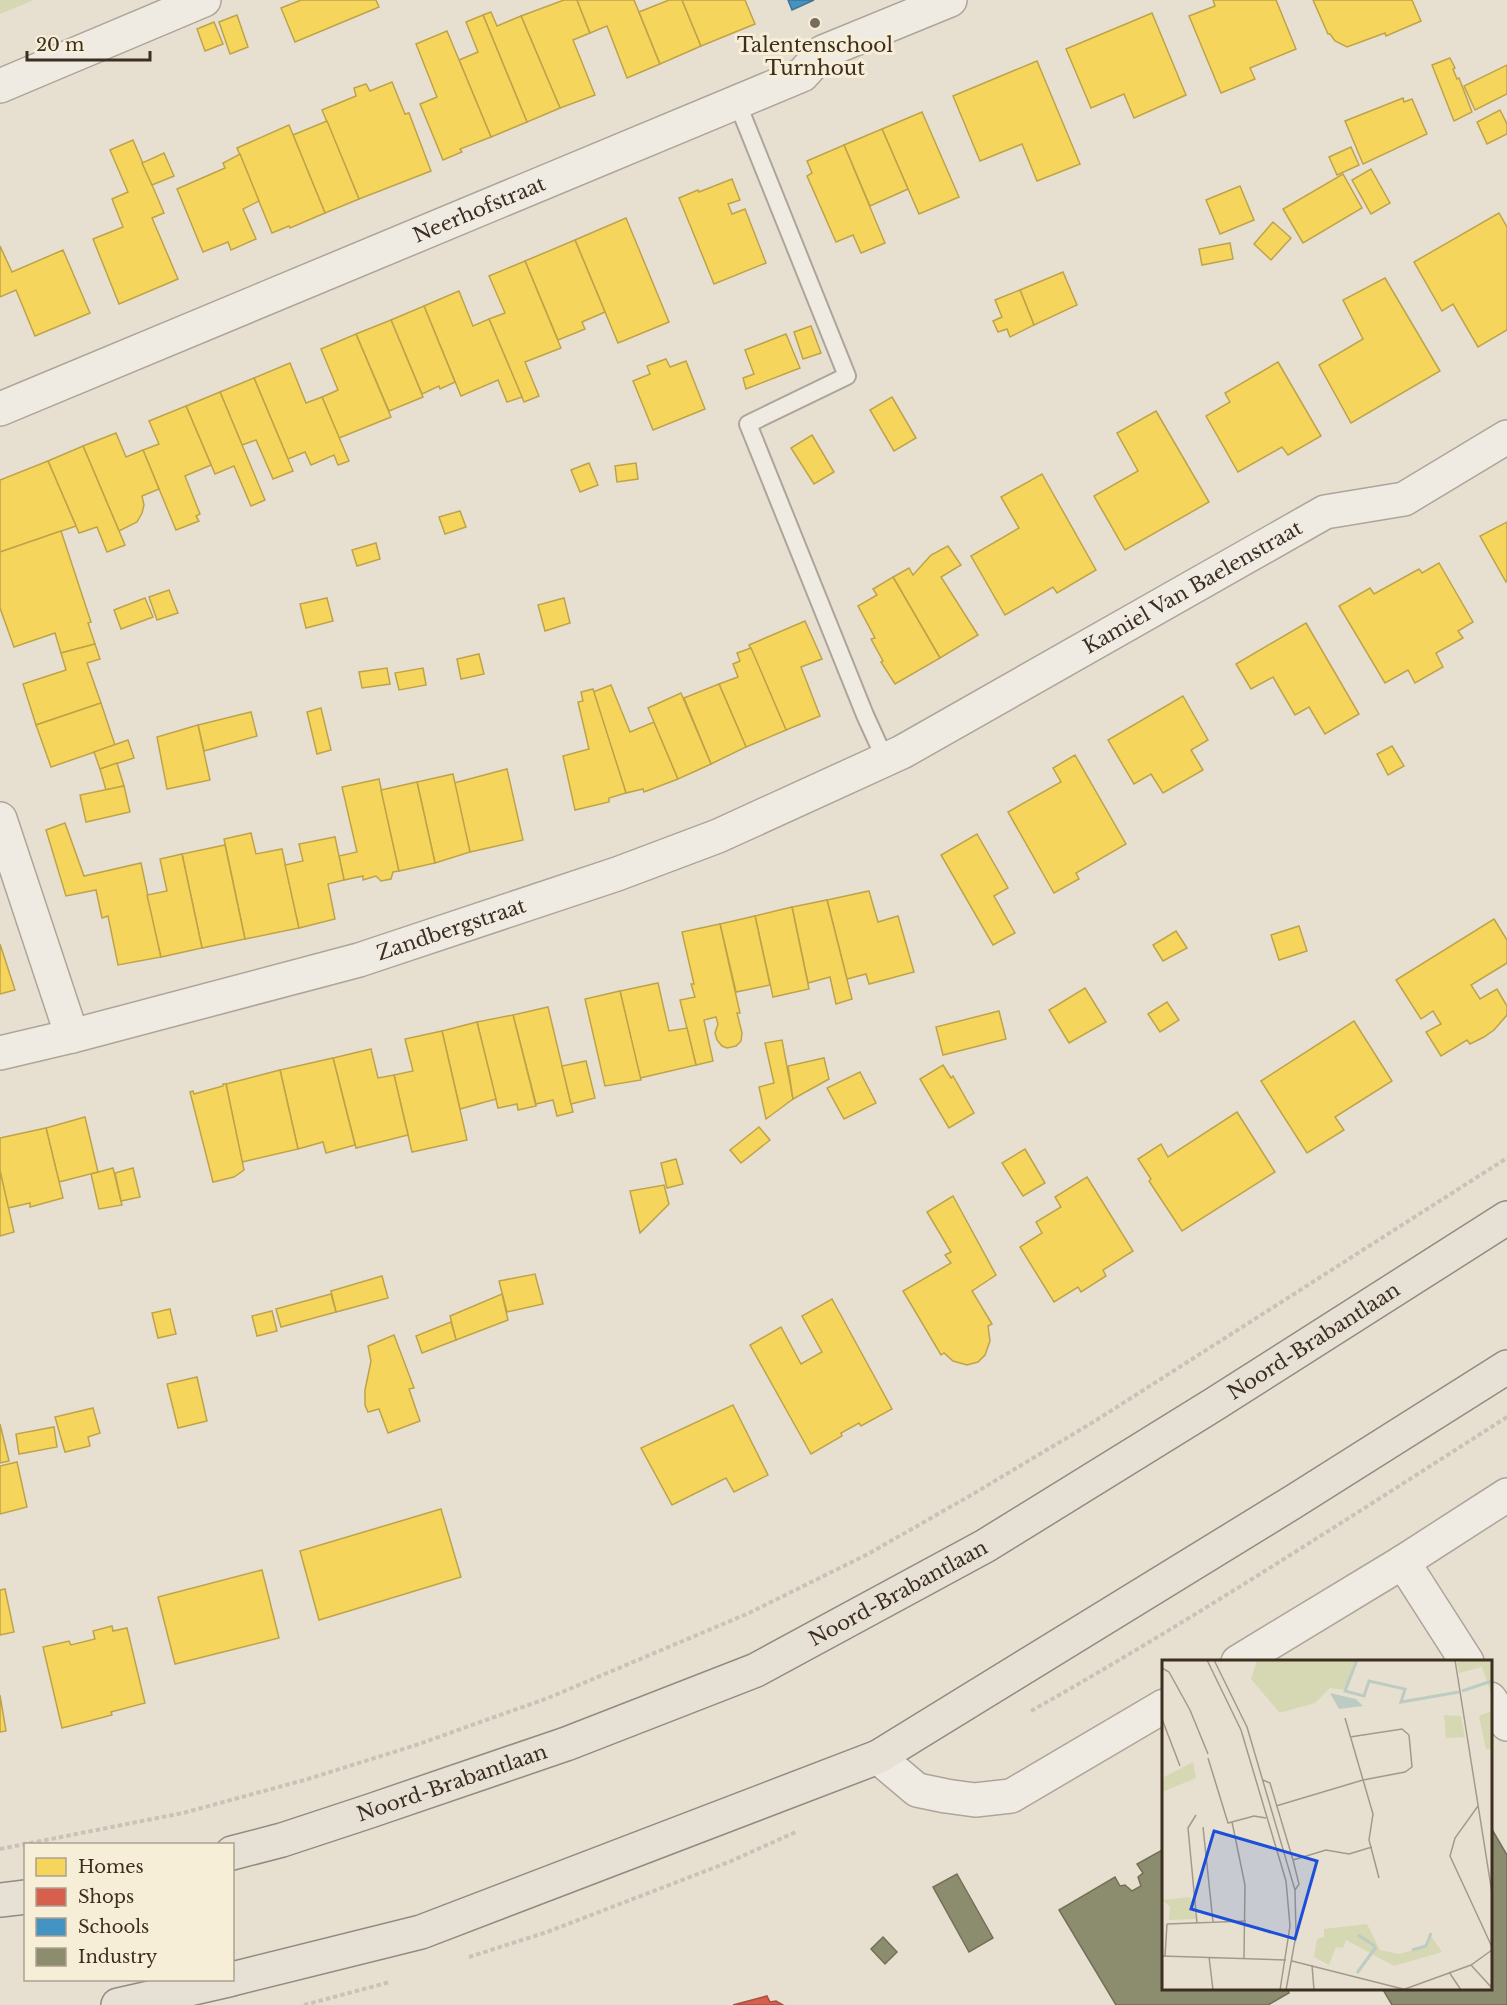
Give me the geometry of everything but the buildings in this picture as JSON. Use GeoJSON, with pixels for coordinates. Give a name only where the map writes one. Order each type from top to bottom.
{"type":"FeatureCollection","features":[{"type":"Feature","properties":{"kind":"main road","name":"Noord-Brabantlaan"},"geometry":{"type":"LineString","coordinates":[[234,1852],[282,1840],[566,1744],[756,1670],[986,1546],[1224,1399],[1507,1218]]}},
{"type":"Feature","properties":{"kind":"main road"},"geometry":{"type":"LineString","coordinates":[[234,1978],[421,1932],[878,1757],[1293,1502],[1507,1366]]}},
{"type":"Feature","properties":{"kind":"main road"},"geometry":{"type":"LineString","coordinates":[[0,1900],[24,1897]]}},
{"type":"Feature","properties":{"kind":"main road"},"geometry":{"type":"LineString","coordinates":[[118,2005],[222,1981]]}},
{"type":"Feature","properties":{"kind":"street"},"geometry":{"type":"LineString","coordinates":[[0,86],[204,0]]}},
{"type":"Feature","properties":{"kind":"street","name":"Neerhofstraat"},"geometry":{"type":"LineString","coordinates":[[0,409],[802,75],[823,52],[950,0]]}},
{"type":"Feature","properties":{"kind":"street","name":"Kamiel Van Baelenstraat"},"geometry":{"type":"LineString","coordinates":[[885,759],[902,752],[1325,512],[1404,499],[1507,437]]}},
{"type":"Feature","properties":{"kind":"street","name":"Zandbergstraat"},"geometry":{"type":"LineString","coordinates":[[0,1053],[359,960],[617,874],[718,836],[885,759]]}},
{"type":"Feature","properties":{"kind":"street"},"geometry":{"type":"LineString","coordinates":[[0,819],[72,1036]]}},
{"type":"Feature","properties":{"kind":"street"},"geometry":{"type":"LineString","coordinates":[[1242,1660],[1403,1562],[1507,1495]]}},
{"type":"Feature","properties":{"kind":"street"},"geometry":{"type":"LineString","coordinates":[[1403,1562],[1466,1660]]}},
{"type":"Feature","properties":{"kind":"street"},"geometry":{"type":"LineString","coordinates":[[1492,1701],[1507,1724]]}},
{"type":"Feature","properties":{"kind":"street"},"geometry":{"type":"LineString","coordinates":[[878,1757],[917,1790],[975,1800],[1011,1796],[1162,1707]]}},
{"type":"Feature","properties":{"kind":"lane"},"geometry":{"type":"LineString","coordinates":[[737,102],[847,376],[748,424],[885,759]]}},
{"type":"Feature","properties":{"kind":"path"},"geometry":{"type":"LineString","coordinates":[[30,1843],[183,1813],[308,1779],[416,1745],[548,1698],[749,1613],[868,1554],[1095,1421],[1507,1158]]}},
{"type":"Feature","properties":{"kind":"path"},"geometry":{"type":"LineString","coordinates":[[0,1849],[24,1844]]}},
{"type":"Feature","properties":{"kind":"green space"},"geometry":{"type":"Polygon","coordinates":[[[0,0],[34,0],[0,14],[0,0]]]}},
{"type":"Feature","properties":{"kind":"place","name":"Talentenschool Turnhout"},"geometry":{"type":"Point","coordinates":[815,23]}}]}
